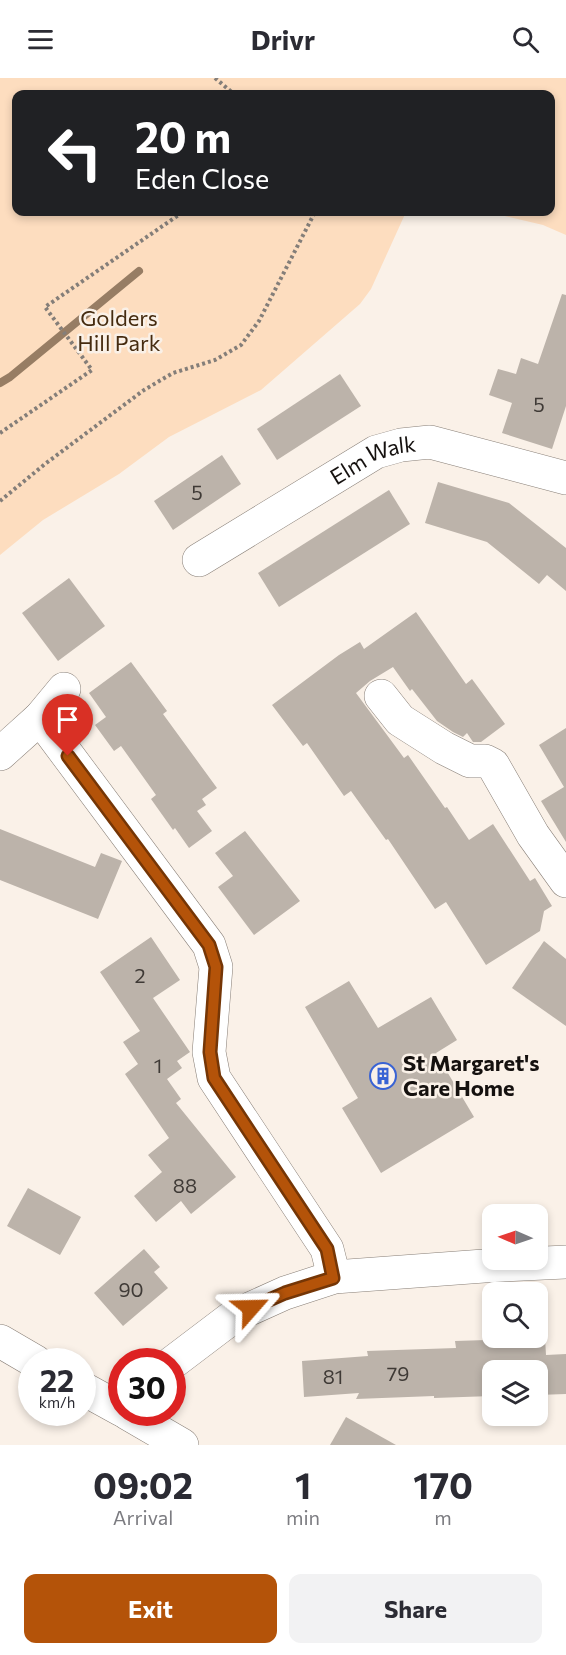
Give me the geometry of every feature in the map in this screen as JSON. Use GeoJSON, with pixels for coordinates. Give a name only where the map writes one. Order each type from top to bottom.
{"type":"FeatureCollection","features":[{"type":"Feature","properties":{"kind":"street","name":"Elm Walk"},"geometry":{"type":"LineString","coordinates":[[200,560],[376,452],[401,445],[430,442],[566,478]]}},
{"type":"Feature","properties":{"kind":"street"},"geometry":{"type":"LineString","coordinates":[[0,754],[40,718],[64,689]]}},
{"type":"Feature","properties":{"kind":"street"},"geometry":{"type":"LineString","coordinates":[[381,696],[400,720],[444,748],[470,760],[485,761],[494,765],[533,835],[566,881]]}},
{"type":"Feature","properties":{"kind":"street"},"geometry":{"type":"LineString","coordinates":[[40,718],[209,945],[216,967],[210,1052],[214,1078],[327,1249],[333,1278]]}},
{"type":"Feature","properties":{"kind":"street"},"geometry":{"type":"LineString","coordinates":[[186,1352],[234,1316],[285,1293],[333,1278],[566,1262]]}},
{"type":"Feature","properties":{"kind":"street"},"geometry":{"type":"LineString","coordinates":[[0,1341],[18,1352]]}},
{"type":"Feature","properties":{"kind":"street"},"geometry":{"type":"LineString","coordinates":[[150,1426],[182,1445]]}},
{"type":"Feature","properties":{"kind":"path"},"geometry":{"type":"LineString","coordinates":[[215,78],[229,90]]}},
{"type":"Feature","properties":{"kind":"path"},"geometry":{"type":"LineString","coordinates":[[0,433],[92,370],[45,307],[177,216]]}},
{"type":"Feature","properties":{"kind":"path"},"geometry":{"type":"LineString","coordinates":[[0,501],[45,464],[144,390],[173,373],[215,360],[241,345],[259,321],[313,216]]}},
{"type":"Feature","properties":{"kind":"green space","name":"Golders Hill Park"},"geometry":{"type":"Polygon","coordinates":[[[0,78],[566,78],[566,235],[543,225],[505,216],[555,216],[555,90],[12,90],[12,216],[404,216],[371,289],[360,304],[261,390],[169,437],[119,474],[43,520],[0,555],[0,78]]]}},
{"type":"Feature","properties":{"kind":"building"},"geometry":{"type":"Polygon","coordinates":[[[562,294],[566,295],[566,406],[552,449],[502,433],[512,403],[489,395],[498,369],[516,374],[521,358],[538,364],[562,294]]]}},
{"type":"Feature","properties":{"kind":"building"},"geometry":{"type":"Polygon","coordinates":[[[340,374],[361,406],[277,460],[257,429],[340,374]]]}},
{"type":"Feature","properties":{"kind":"building"},"geometry":{"type":"Polygon","coordinates":[[[222,455],[241,484],[173,530],[154,501],[222,455]]]}},
{"type":"Feature","properties":{"kind":"building"},"geometry":{"type":"Polygon","coordinates":[[[438,482],[509,503],[566,548],[566,591],[547,575],[539,584],[487,542],[425,523],[438,482]]]}},
{"type":"Feature","properties":{"kind":"building"},"geometry":{"type":"Polygon","coordinates":[[[389,490],[410,524],[279,607],[258,573],[389,490]]]}},
{"type":"Feature","properties":{"kind":"building"},"geometry":{"type":"Polygon","coordinates":[[[69,578],[105,626],[58,661],[22,613],[69,578]]]}},
{"type":"Feature","properties":{"kind":"building"},"geometry":{"type":"Polygon","coordinates":[[[416,612],[466,684],[472,679],[505,724],[481,742],[473,742],[467,733],[463,737],[453,732],[437,721],[412,689],[410,691],[393,667],[356,693],[404,758],[408,755],[469,840],[493,824],[530,881],[535,878],[552,906],[544,911],[540,931],[486,965],[446,902],[435,909],[388,839],[386,840],[351,791],[344,796],[307,743],[303,746],[272,705],[339,655],[360,642],[364,649],[416,612]]]}},
{"type":"Feature","properties":{"kind":"building"},"geometry":{"type":"Polygon","coordinates":[[[131,662],[167,711],[163,714],[217,788],[202,799],[206,805],[197,811],[212,831],[189,848],[151,799],[156,795],[121,746],[114,751],[95,725],[106,717],[89,693],[131,662]]]}},
{"type":"Feature","properties":{"kind":"building"},"geometry":{"type":"Polygon","coordinates":[[[566,728],[566,842],[541,801],[564,787],[539,745],[566,728]]]}},
{"type":"Feature","properties":{"kind":"building"},"geometry":{"type":"Polygon","coordinates":[[[0,829],[95,867],[101,853],[122,861],[98,919],[0,880],[0,829]]]}},
{"type":"Feature","properties":{"kind":"building"},"geometry":{"type":"Polygon","coordinates":[[[245,831],[300,901],[254,935],[218,887],[233,876],[215,853],[245,831]]]}},
{"type":"Feature","properties":{"kind":"building"},"geometry":{"type":"Polygon","coordinates":[[[151,937],[180,980],[153,998],[190,1052],[177,1061],[182,1068],[167,1079],[181,1099],[176,1103],[236,1177],[191,1214],[181,1201],[156,1222],[134,1196],[162,1172],[148,1155],[169,1138],[125,1074],[138,1064],[123,1042],[140,1031],[100,972],[151,937]]]}},
{"type":"Feature","properties":{"kind":"building"},"geometry":{"type":"Polygon","coordinates":[[[544,941],[566,959],[566,1026],[512,988],[544,941]]]}},
{"type":"Feature","properties":{"kind":"building","name":"St Margaret's Care Home"},"geometry":{"type":"Polygon","coordinates":[[[349,981],[378,1028],[431,997],[457,1040],[436,1053],[474,1117],[381,1173],[342,1108],[358,1098],[305,1007],[349,981]]]}},
{"type":"Feature","properties":{"kind":"building"},"geometry":{"type":"Polygon","coordinates":[[[28,1188],[81,1217],[60,1255],[7,1226],[28,1188]]]}},
{"type":"Feature","properties":{"kind":"building"},"geometry":{"type":"Polygon","coordinates":[[[144,1249],[160,1267],[154,1272],[168,1288],[123,1326],[94,1293],[144,1249]]]}},
{"type":"Feature","properties":{"kind":"building"},"geometry":{"type":"Polygon","coordinates":[[[482,1340],[482,1348],[546,1348],[546,1355],[566,1354],[566,1394],[548,1395],[548,1360],[482,1360],[482,1396],[356,1399],[359,1393],[304,1397],[302,1361],[368,1356],[367,1351],[456,1348],[455,1341],[482,1340]]]}},
{"type":"Feature","properties":{"kind":"building"},"geometry":{"type":"Polygon","coordinates":[[[346,1417],[396,1445],[330,1445],[346,1417]]]}},
{"type":"Feature","properties":{"kind":"waterway"},"geometry":{"type":"LineString","coordinates":[[0,383],[139,271]]}},
{"type":"Feature","properties":{"kind":"place","name":"St Margaret's Care Home"},"geometry":{"type":"Point","coordinates":[383,1076]}},
{"type":"Feature","properties":{"kind":"route"},"geometry":{"type":"LineString","coordinates":[[68,756],[209,945],[216,967],[210,1052],[214,1078],[327,1249],[333,1278],[285,1293],[251,1308]]}}]}
